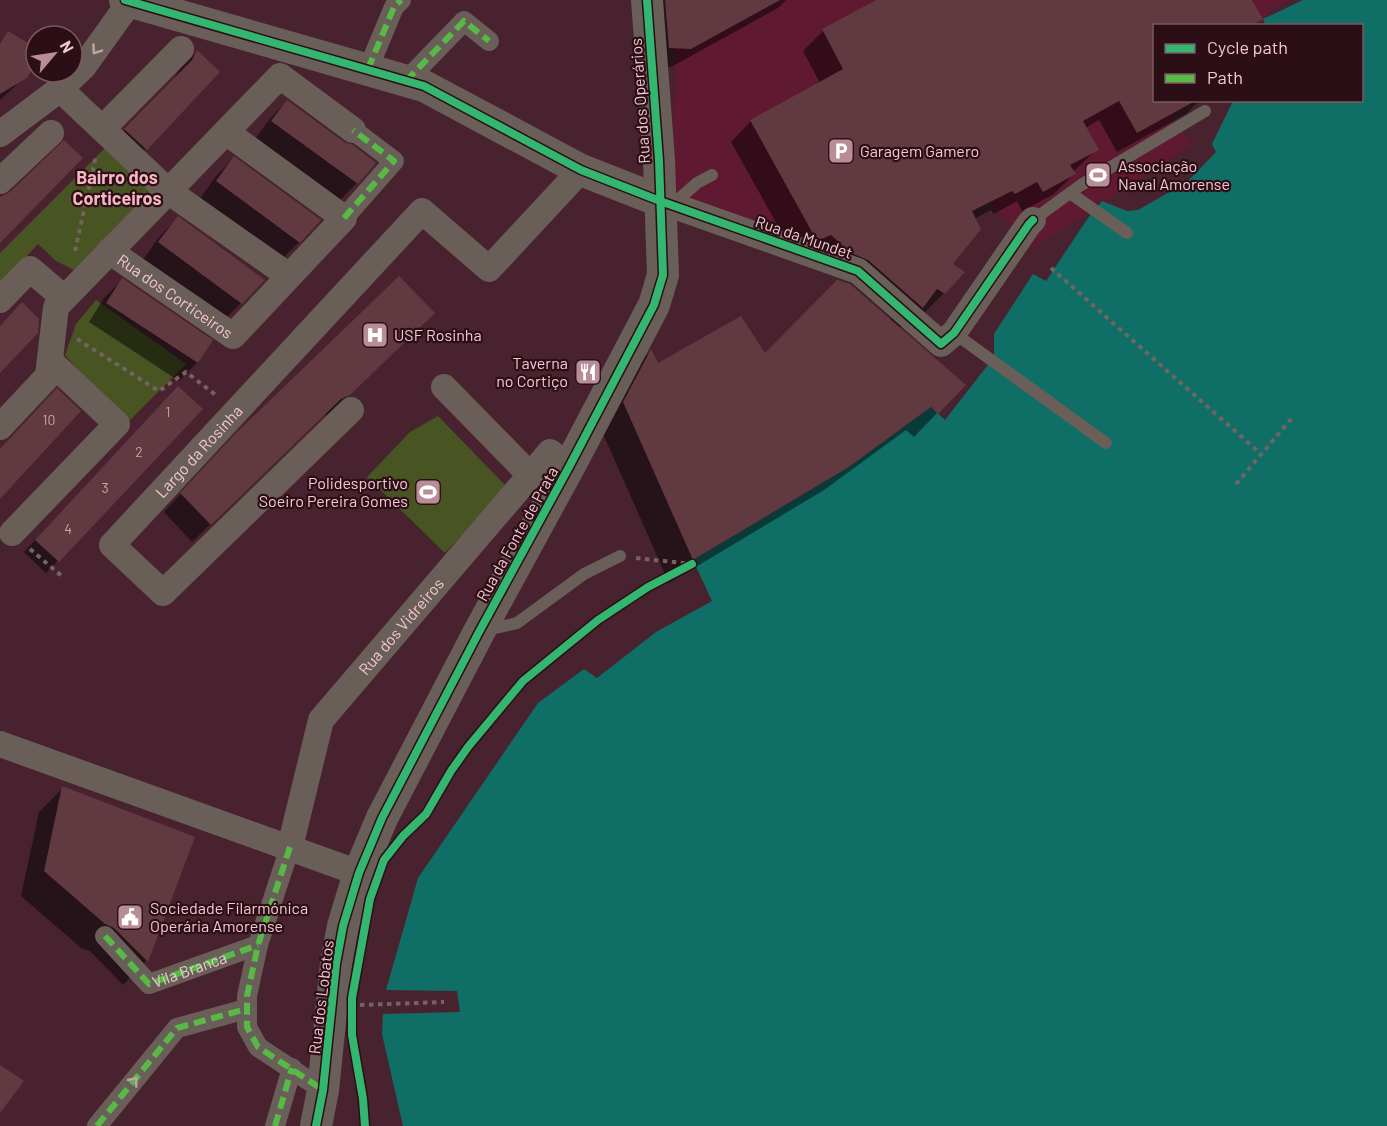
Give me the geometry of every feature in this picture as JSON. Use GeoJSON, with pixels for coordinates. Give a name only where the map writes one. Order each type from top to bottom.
{"type":"FeatureCollection","features":[{"type":"Feature","properties":{"kind":"street"},"geometry":{"type":"LineString","coordinates":[[368,69],[394,7],[401,0]]}},
{"type":"Feature","properties":{"kind":"street","name":"Rua dos Operários"},"geometry":{"type":"LineString","coordinates":[[647,0],[666,203]]}},
{"type":"Feature","properties":{"kind":"street"},"geometry":{"type":"LineString","coordinates":[[0,134],[60,89],[84,66],[127,1],[424,86],[581,170],[666,203]]}},
{"type":"Feature","properties":{"kind":"street"},"geometry":{"type":"LineString","coordinates":[[406,81],[464,21],[489,41]]}},
{"type":"Feature","properties":{"kind":"street"},"geometry":{"type":"LineString","coordinates":[[102,128],[181,49]]}},
{"type":"Feature","properties":{"kind":"street","name":"Rua dos Corticeiros"},"geometry":{"type":"LineString","coordinates":[[0,427],[48,375],[56,307],[280,76],[353,130]]}},
{"type":"Feature","properties":{"kind":"street"},"geometry":{"type":"LineString","coordinates":[[60,89],[168,191],[289,276]]}},
{"type":"Feature","properties":{"kind":"street"},"geometry":{"type":"LineString","coordinates":[[226,132],[344,218],[394,161],[353,130]]}},
{"type":"Feature","properties":{"kind":"street"},"geometry":{"type":"LineString","coordinates":[[0,181],[51,133]]}},
{"type":"Feature","properties":{"kind":"street","name":"Largo da Rosinha"},"geometry":{"type":"LineString","coordinates":[[351,410],[163,593],[112,545],[422,211],[489,269],[581,170]]}},
{"type":"Feature","properties":{"kind":"street","name":"Rua da Mundet"},"geometry":{"type":"LineString","coordinates":[[666,203],[858,271],[941,344],[954,333]]}},
{"type":"Feature","properties":{"kind":"street","name":"Rua da Fonte de Prata"},"geometry":{"type":"LineString","coordinates":[[359,873],[382,818],[654,305],[663,274],[666,203]]}},
{"type":"Feature","properties":{"kind":"street","name":"Rua dos Corticeiros"},"geometry":{"type":"LineString","coordinates":[[109,251],[233,336],[344,218]]}},
{"type":"Feature","properties":{"kind":"street"},"geometry":{"type":"LineString","coordinates":[[954,333],[1033,220]]}},
{"type":"Feature","properties":{"kind":"street"},"geometry":{"type":"LineString","coordinates":[[0,300],[30,269],[64,298]]}},
{"type":"Feature","properties":{"kind":"street"},"geometry":{"type":"LineString","coordinates":[[12,533],[117,424],[50,361]]}},
{"type":"Feature","properties":{"kind":"street"},"geometry":{"type":"LineString","coordinates":[[444,387],[531,476]]}},
{"type":"Feature","properties":{"kind":"street","name":"Rua dos Vidreiros"},"geometry":{"type":"LineString","coordinates":[[290,848],[321,720],[550,452],[569,467]]}},
{"type":"Feature","properties":{"kind":"street"},"geometry":{"type":"LineString","coordinates":[[0,744],[359,873]]}},
{"type":"Feature","properties":{"kind":"street"},"geometry":{"type":"LineString","coordinates":[[290,848],[258,945],[247,996],[247,1027],[258,1047],[323,1090]]}},
{"type":"Feature","properties":{"kind":"street","name":"Rua dos Lobatos"},"geometry":{"type":"LineString","coordinates":[[316,1126],[323,1090],[336,964],[343,926],[359,873]]}},
{"type":"Feature","properties":{"kind":"street","name":"Vila Branca"},"geometry":{"type":"LineString","coordinates":[[105,936],[149,984],[258,945]]}},
{"type":"Feature","properties":{"kind":"street"},"geometry":{"type":"LineString","coordinates":[[97,1126],[177,1028],[246,1009]]}},
{"type":"Feature","properties":{"kind":"street","name":"Rua dos Lobatos"},"geometry":{"type":"LineString","coordinates":[[275,1126],[292,1068]]}},
{"type":"Feature","properties":{"kind":"lane"},"geometry":{"type":"LineString","coordinates":[[1033,220],[1070,193],[1205,111]]}},
{"type":"Feature","properties":{"kind":"lane"},"geometry":{"type":"LineString","coordinates":[[666,203],[712,175]]}},
{"type":"Feature","properties":{"kind":"lane"},"geometry":{"type":"LineString","coordinates":[[1070,193],[1127,233]]}},
{"type":"Feature","properties":{"kind":"lane"},"geometry":{"type":"LineString","coordinates":[[954,333],[1106,442]]}},
{"type":"Feature","properties":{"kind":"lane"},"geometry":{"type":"LineString","coordinates":[[479,632],[517,623],[584,574],[620,556]]}},
{"type":"Feature","properties":{"kind":"path"},"geometry":{"type":"LineString","coordinates":[[74,253],[102,128]]}},
{"type":"Feature","properties":{"kind":"path"},"geometry":{"type":"LineString","coordinates":[[1051,268],[1261,454]]}},
{"type":"Feature","properties":{"kind":"path"},"geometry":{"type":"LineString","coordinates":[[54,324],[159,391],[186,372],[236,411]]}},
{"type":"Feature","properties":{"kind":"path"},"geometry":{"type":"LineString","coordinates":[[1236,484],[1292,418]]}},
{"type":"Feature","properties":{"kind":"path"},"geometry":{"type":"LineString","coordinates":[[12,533],[64,578]]}},
{"type":"Feature","properties":{"kind":"path"},"geometry":{"type":"LineString","coordinates":[[620,556],[692,564]]}},
{"type":"Feature","properties":{"kind":"path"},"geometry":{"type":"LineString","coordinates":[[675,573],[692,564]]}},
{"type":"Feature","properties":{"kind":"path"},"geometry":{"type":"LineString","coordinates":[[352,1002],[444,1002]]}},
{"type":"Feature","properties":{"kind":"shaded area"},"geometry":{"type":"Polygon","coordinates":[[[678,0],[1292,0],[1270,9],[1262,24],[1153,24],[1153,102],[1156,102],[1193,144],[1032,249],[963,173],[837,247],[670,197],[678,0]]]}},
{"type":"Feature","properties":{"kind":"shaded area"},"geometry":{"type":"Polygon","coordinates":[[[1303,0],[1387,0],[1387,1126],[403,1126],[382,1034],[383,1014],[460,1012],[457,991],[386,990],[418,878],[538,703],[584,669],[597,678],[656,632],[712,601],[693,560],[849,467],[931,407],[945,420],[994,357],[994,334],[1033,274],[1046,281],[1102,201],[1127,211],[1138,210],[1187,182],[1216,152],[1212,144],[1233,102],[1363,102],[1363,24],[1265,24],[1263,19],[1303,0]]]}},
{"type":"Feature","properties":{"kind":"shaded area"},"geometry":{"type":"Polygon","coordinates":[[[106,147],[153,194],[76,271],[56,261],[38,244],[0,285],[0,253],[106,147]]]}},
{"type":"Feature","properties":{"kind":"shaded area"},"geometry":{"type":"Polygon","coordinates":[[[96,300],[186,364],[126,424],[65,355],[76,324],[96,300]]]}},
{"type":"Feature","properties":{"kind":"shaded area","name":"Polidesportivo Soeiro Pereira Gomes"},"geometry":{"type":"Polygon","coordinates":[[[438,416],[506,486],[445,553],[367,477],[410,432],[438,416]]]}},
{"type":"Feature","properties":{"kind":"building"},"geometry":{"type":"Polygon","coordinates":[[[665,0],[780,0],[691,49],[669,48],[665,0]]]}},
{"type":"Feature","properties":{"kind":"building"},"geometry":{"type":"Polygon","coordinates":[[[876,0],[1252,0],[1263,19],[1255,24],[1153,24],[1153,102],[1193,102],[1137,133],[1119,101],[1083,121],[1099,150],[1070,165],[1076,174],[1043,192],[1037,182],[1015,194],[1012,191],[972,211],[981,229],[953,264],[965,272],[945,294],[937,289],[923,308],[868,260],[851,253],[831,235],[817,241],[750,120],[843,69],[822,29],[876,0]]]}},
{"type":"Feature","properties":{"kind":"building"},"geometry":{"type":"Polygon","coordinates":[[[8,31],[24,41],[24,80],[0,94],[0,44],[8,31]]]}},
{"type":"Feature","properties":{"kind":"building"},"geometry":{"type":"Polygon","coordinates":[[[197,50],[220,72],[147,150],[124,129],[192,60],[197,50]]]}},
{"type":"Feature","properties":{"kind":"building"},"geometry":{"type":"Polygon","coordinates":[[[287,100],[376,163],[358,184],[271,121],[287,100]]]}},
{"type":"Feature","properties":{"kind":"building"},"geometry":{"type":"Polygon","coordinates":[[[64,140],[83,158],[0,243],[0,197],[10,192],[64,140]]]}},
{"type":"Feature","properties":{"kind":"building"},"geometry":{"type":"Polygon","coordinates":[[[234,156],[321,220],[300,243],[216,181],[234,156]]]}},
{"type":"Feature","properties":{"kind":"building"},"geometry":{"type":"Polygon","coordinates":[[[178,216],[265,280],[242,304],[158,242],[178,216]]]}},
{"type":"Feature","properties":{"kind":"building"},"geometry":{"type":"Polygon","coordinates":[[[399,276],[435,313],[350,395],[341,399],[211,525],[180,493],[233,436],[399,276]]]}},
{"type":"Feature","properties":{"kind":"building"},"geometry":{"type":"Polygon","coordinates":[[[122,278],[213,340],[198,363],[106,303],[122,278]]]}},
{"type":"Feature","properties":{"kind":"building"},"geometry":{"type":"Polygon","coordinates":[[[837,280],[850,284],[966,385],[938,414],[931,407],[849,467],[693,560],[623,402],[651,349],[658,363],[741,316],[765,353],[837,280]]]}},
{"type":"Feature","properties":{"kind":"building"},"geometry":{"type":"Polygon","coordinates":[[[22,302],[39,319],[38,333],[0,373],[0,326],[22,302]]]}},
{"type":"Feature","properties":{"kind":"building"},"geometry":{"type":"Polygon","coordinates":[[[178,386],[203,409],[59,562],[35,540],[178,386]]]}},
{"type":"Feature","properties":{"kind":"building"},"geometry":{"type":"Polygon","coordinates":[[[57,388],[81,411],[0,499],[0,449],[57,388]]]}},
{"type":"Feature","properties":{"kind":"building","name":"Sociedade Filarmónica Operária Amorense"},"geometry":{"type":"Polygon","coordinates":[[[62,786],[195,837],[148,962],[114,928],[105,924],[44,871],[62,786]]]}},
{"type":"Feature","properties":{"kind":"building"},"geometry":{"type":"Polygon","coordinates":[[[0,1065],[24,1081],[0,1113],[0,1065]]]}},
{"type":"Feature","properties":{"kind":"marked path"},"geometry":{"type":"LineString","coordinates":[[368,69],[394,7],[401,0]]}},
{"type":"Feature","properties":{"kind":"marked path"},"geometry":{"type":"LineString","coordinates":[[406,81],[464,21],[489,41]]}},
{"type":"Feature","properties":{"kind":"marked path"},"geometry":{"type":"LineString","coordinates":[[344,218],[394,161],[353,130]]}},
{"type":"Feature","properties":{"kind":"marked path"},"geometry":{"type":"LineString","coordinates":[[290,847],[258,945],[247,996],[247,1027],[258,1047],[323,1090]]}},
{"type":"Feature","properties":{"kind":"marked path"},"geometry":{"type":"LineString","coordinates":[[105,936],[149,984],[258,945]]}},
{"type":"Feature","properties":{"kind":"marked path"},"geometry":{"type":"LineString","coordinates":[[97,1126],[177,1028],[246,1009]]}},
{"type":"Feature","properties":{"kind":"marked path"},"geometry":{"type":"LineString","coordinates":[[275,1126],[292,1068]]}},
{"type":"Feature","properties":{"kind":"cycle path"},"geometry":{"type":"LineString","coordinates":[[125,0],[424,86],[581,170],[660,201],[858,271],[941,344],[954,333],[1033,220]]}},
{"type":"Feature","properties":{"kind":"cycle path"},"geometry":{"type":"LineString","coordinates":[[316,1126],[323,1090],[336,964],[343,926],[359,873],[382,818],[654,305],[663,275],[659,160],[647,0]]}},
{"type":"Feature","properties":{"kind":"cycle path"},"geometry":{"type":"LineString","coordinates":[[365,1126],[363,1099],[352,1035],[352,998],[370,899],[384,860],[403,836],[426,814],[468,747],[523,681],[598,620],[648,587],[692,564]]}},
{"type":"Feature","properties":{"kind":"place","name":"Garagem Gamero"},"geometry":{"type":"Point","coordinates":[841,151]}},
{"type":"Feature","properties":{"kind":"place","name":"Associação Naval Amorense"},"geometry":{"type":"Point","coordinates":[1098,175]}},
{"type":"Feature","properties":{"kind":"place","name":"USF Rosinha"},"geometry":{"type":"Point","coordinates":[375,335]}},
{"type":"Feature","properties":{"kind":"place","name":"Taverna no Cortiço"},"geometry":{"type":"Point","coordinates":[588,372]}},
{"type":"Feature","properties":{"kind":"place","name":"Polidesportivo Soeiro Pereira Gomes"},"geometry":{"type":"Point","coordinates":[428,492]}},
{"type":"Feature","properties":{"kind":"place","name":"Sociedade Filarmónica Operária Amorense"},"geometry":{"type":"Point","coordinates":[130,917]}},
{"type":"Feature","properties":{"kind":"district","name":"Bairro dos Corticeiros"},"geometry":{"type":"Point","coordinates":[117,188]}}]}
